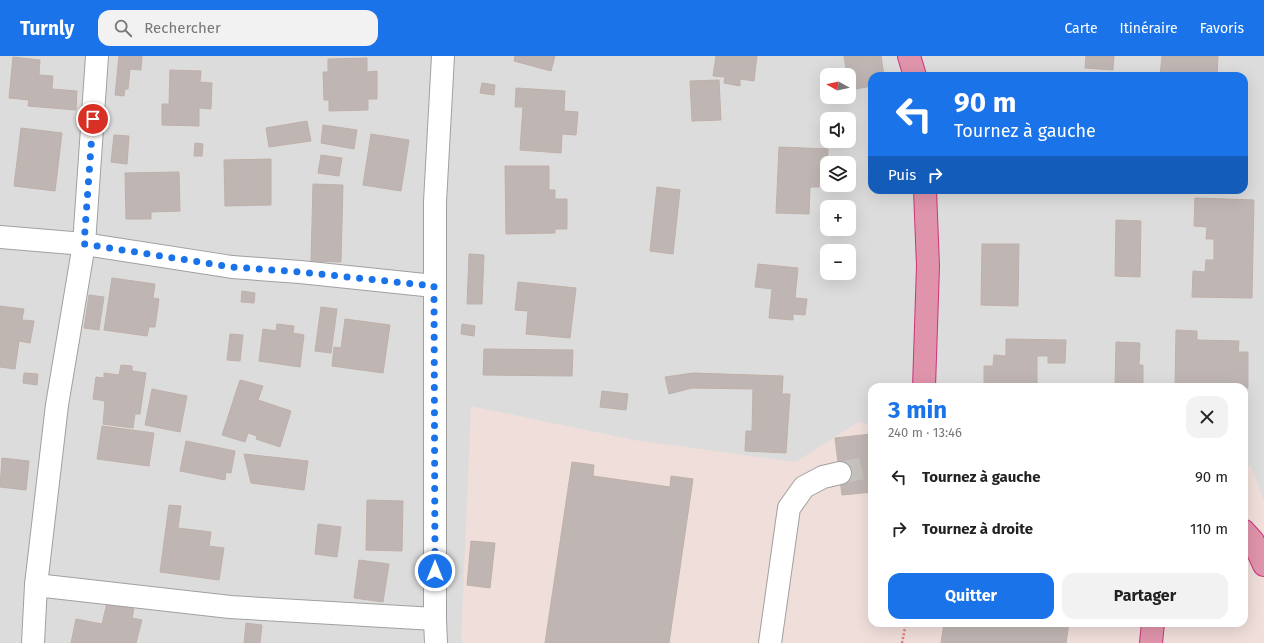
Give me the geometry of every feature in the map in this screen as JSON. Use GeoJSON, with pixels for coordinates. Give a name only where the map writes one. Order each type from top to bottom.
{"type":"FeatureCollection","features":[{"type":"Feature","properties":{"kind":"highway"},"geometry":{"type":"LineString","coordinates":[[909,56],[914,72]]}},
{"type":"Feature","properties":{"kind":"highway"},"geometry":{"type":"LineString","coordinates":[[924,383],[928,266],[925,194]]}},
{"type":"Feature","properties":{"kind":"highway"},"geometry":{"type":"LineString","coordinates":[[1248,535],[1253,541],[1264,565]]}},
{"type":"Feature","properties":{"kind":"highway"},"geometry":{"type":"LineString","coordinates":[[1152,643],[1153,627]]}},
{"type":"Feature","properties":{"kind":"street"},"geometry":{"type":"LineString","coordinates":[[33,643],[36,585],[57,405],[84,244],[97,56]]}},
{"type":"Feature","properties":{"kind":"street"},"geometry":{"type":"LineString","coordinates":[[436,643],[434,202],[443,56]]}},
{"type":"Feature","properties":{"kind":"street"},"geometry":{"type":"LineString","coordinates":[[0,237],[84,244],[232,267],[300,272],[434,286]]}},
{"type":"Feature","properties":{"kind":"street"},"geometry":{"type":"LineString","coordinates":[[770,643],[789,508],[804,487],[823,477],[840,473]]}},
{"type":"Feature","properties":{"kind":"street"},"geometry":{"type":"LineString","coordinates":[[36,585],[230,607],[435,619]]}},
{"type":"Feature","properties":{"kind":"path"},"geometry":{"type":"LineString","coordinates":[[902,643],[905,627]]}},
{"type":"Feature","properties":{"kind":"shaded area"},"geometry":{"type":"Polygon","coordinates":[[[0,56],[1264,56],[1264,643],[0,643],[0,56]]]}},
{"type":"Feature","properties":{"kind":"shaded area"},"geometry":{"type":"Polygon","coordinates":[[[471,406],[634,440],[796,462],[858,422],[868,424],[868,627],[1248,627],[1248,466],[1251,466],[1264,501],[1264,643],[461,643],[471,406]]]}},
{"type":"Feature","properties":{"kind":"building"},"geometry":{"type":"Polygon","coordinates":[[[119,56],[142,56],[141,70],[130,69],[128,89],[125,89],[124,96],[115,95],[119,56]]]}},
{"type":"Feature","properties":{"kind":"building"},"geometry":{"type":"Polygon","coordinates":[[[515,56],[555,56],[551,71],[514,61],[515,56]]]}},
{"type":"Feature","properties":{"kind":"building"},"geometry":{"type":"Polygon","coordinates":[[[716,56],[757,56],[754,81],[740,79],[740,86],[724,83],[725,77],[713,76],[716,56]]]}},
{"type":"Feature","properties":{"kind":"building"},"geometry":{"type":"Polygon","coordinates":[[[844,56],[881,56],[883,72],[868,72],[868,87],[856,89],[856,68],[846,68],[844,56]]]}},
{"type":"Feature","properties":{"kind":"building"},"geometry":{"type":"Polygon","coordinates":[[[1086,56],[1114,56],[1113,70],[1085,68],[1086,56]]]}},
{"type":"Feature","properties":{"kind":"building"},"geometry":{"type":"Polygon","coordinates":[[[1162,56],[1218,56],[1217,72],[1160,72],[1162,56]]]}},
{"type":"Feature","properties":{"kind":"building"},"geometry":{"type":"Polygon","coordinates":[[[13,57],[40,60],[39,75],[53,76],[52,89],[77,91],[76,110],[28,106],[29,100],[9,98],[13,57]]]}},
{"type":"Feature","properties":{"kind":"building"},"geometry":{"type":"Polygon","coordinates":[[[367,58],[367,72],[377,71],[377,99],[368,99],[368,110],[329,111],[329,100],[324,100],[323,72],[328,72],[328,59],[367,58]]]}},
{"type":"Feature","properties":{"kind":"building"},"geometry":{"type":"Polygon","coordinates":[[[170,70],[201,71],[200,82],[212,83],[211,109],[199,108],[199,126],[162,125],[162,104],[169,104],[170,70]]]}},
{"type":"Feature","properties":{"kind":"building"},"geometry":{"type":"Polygon","coordinates":[[[719,80],[721,120],[692,121],[690,81],[719,80]]]}},
{"type":"Feature","properties":{"kind":"building"},"geometry":{"type":"Polygon","coordinates":[[[482,83],[495,85],[494,95],[480,93],[482,83]]]}},
{"type":"Feature","properties":{"kind":"building"},"geometry":{"type":"Polygon","coordinates":[[[516,88],[565,91],[564,111],[578,112],[576,135],[562,134],[561,153],[520,150],[523,107],[515,107],[516,88]]]}},
{"type":"Feature","properties":{"kind":"building"},"geometry":{"type":"Polygon","coordinates":[[[307,121],[311,141],[269,147],[266,128],[307,121]]]}},
{"type":"Feature","properties":{"kind":"building"},"geometry":{"type":"Polygon","coordinates":[[[323,125],[357,130],[354,149],[321,143],[323,125]]]}},
{"type":"Feature","properties":{"kind":"building"},"geometry":{"type":"Polygon","coordinates":[[[21,128],[62,133],[55,191],[14,186],[21,128]]]}},
{"type":"Feature","properties":{"kind":"building"},"geometry":{"type":"Polygon","coordinates":[[[371,134],[409,140],[401,191],[363,185],[371,134]]]}},
{"type":"Feature","properties":{"kind":"building"},"geometry":{"type":"Polygon","coordinates":[[[114,135],[129,136],[127,164],[111,162],[114,135]]]}},
{"type":"Feature","properties":{"kind":"building"},"geometry":{"type":"Polygon","coordinates":[[[195,143],[203,144],[202,156],[194,156],[195,143]]]}},
{"type":"Feature","properties":{"kind":"building"},"geometry":{"type":"Polygon","coordinates":[[[779,147],[828,149],[828,156],[820,156],[819,187],[810,187],[809,214],[776,213],[779,147]]]}},
{"type":"Feature","properties":{"kind":"building"},"geometry":{"type":"Polygon","coordinates":[[[321,155],[342,158],[339,176],[318,173],[321,155]]]}},
{"type":"Feature","properties":{"kind":"building"},"geometry":{"type":"Polygon","coordinates":[[[271,159],[271,205],[225,206],[224,160],[271,159]]]}},
{"type":"Feature","properties":{"kind":"building"},"geometry":{"type":"Polygon","coordinates":[[[505,166],[549,166],[549,190],[555,190],[555,199],[567,199],[567,229],[555,229],[555,233],[506,234],[505,166]]]}},
{"type":"Feature","properties":{"kind":"building"},"geometry":{"type":"Polygon","coordinates":[[[179,172],[180,211],[151,212],[151,219],[126,219],[125,173],[179,172]]]}},
{"type":"Feature","properties":{"kind":"building"},"geometry":{"type":"Polygon","coordinates":[[[313,184],[343,185],[341,262],[311,261],[313,184]]]}},
{"type":"Feature","properties":{"kind":"building"},"geometry":{"type":"Polygon","coordinates":[[[657,187],[680,190],[673,254],[650,251],[657,187]]]}},
{"type":"Feature","properties":{"kind":"building"},"geometry":{"type":"Polygon","coordinates":[[[1195,198],[1254,200],[1252,298],[1192,297],[1193,271],[1205,272],[1206,260],[1214,260],[1214,239],[1206,239],[1207,227],[1194,226],[1195,198]]]}},
{"type":"Feature","properties":{"kind":"building"},"geometry":{"type":"Polygon","coordinates":[[[1116,220],[1141,221],[1140,277],[1115,276],[1116,220]]]}},
{"type":"Feature","properties":{"kind":"building"},"geometry":{"type":"Polygon","coordinates":[[[982,244],[1019,244],[1018,306],[981,305],[982,244]]]}},
{"type":"Feature","properties":{"kind":"building"},"geometry":{"type":"Polygon","coordinates":[[[469,254],[484,255],[482,304],[467,304],[469,254]]]}},
{"type":"Feature","properties":{"kind":"building"},"geometry":{"type":"Polygon","coordinates":[[[758,264],[798,268],[795,298],[807,299],[805,315],[793,314],[793,320],[769,318],[772,289],[755,287],[758,264]]]}},
{"type":"Feature","properties":{"kind":"building"},"geometry":{"type":"Polygon","coordinates":[[[112,278],[155,284],[153,298],[159,299],[155,327],[149,327],[147,336],[104,330],[112,278]]]}},
{"type":"Feature","properties":{"kind":"building"},"geometry":{"type":"Polygon","coordinates":[[[518,282],[576,288],[570,338],[526,334],[528,311],[515,310],[518,282]]]}},
{"type":"Feature","properties":{"kind":"building"},"geometry":{"type":"Polygon","coordinates":[[[242,291],[255,293],[254,303],[241,302],[242,291]]]}},
{"type":"Feature","properties":{"kind":"building"},"geometry":{"type":"Polygon","coordinates":[[[89,295],[104,297],[99,330],[84,328],[89,295]]]}},
{"type":"Feature","properties":{"kind":"building"},"geometry":{"type":"Polygon","coordinates":[[[0,306],[24,309],[22,320],[34,321],[30,343],[19,341],[15,369],[0,367],[0,306]]]}},
{"type":"Feature","properties":{"kind":"building"},"geometry":{"type":"Polygon","coordinates":[[[321,307],[337,309],[331,353],[315,351],[321,307]]]}},
{"type":"Feature","properties":{"kind":"building"},"geometry":{"type":"Polygon","coordinates":[[[345,319],[390,325],[383,373],[332,366],[334,347],[341,348],[345,319]]]}},
{"type":"Feature","properties":{"kind":"building"},"geometry":{"type":"Polygon","coordinates":[[[277,324],[294,326],[293,333],[304,335],[300,367],[259,361],[263,329],[276,331],[277,324]]]}},
{"type":"Feature","properties":{"kind":"building"},"geometry":{"type":"Polygon","coordinates":[[[462,324],[475,326],[474,336],[461,334],[462,324]]]}},
{"type":"Feature","properties":{"kind":"building"},"geometry":{"type":"Polygon","coordinates":[[[1176,330],[1197,331],[1197,340],[1239,341],[1238,352],[1248,352],[1248,383],[1175,383],[1176,330]]]}},
{"type":"Feature","properties":{"kind":"building"},"geometry":{"type":"Polygon","coordinates":[[[230,334],[243,335],[240,361],[227,360],[230,334]]]}},
{"type":"Feature","properties":{"kind":"building"},"geometry":{"type":"Polygon","coordinates":[[[1006,339],[1066,340],[1065,363],[1048,363],[1048,356],[1037,356],[1037,383],[984,383],[984,366],[993,366],[994,355],[1006,356],[1006,339]]]}},
{"type":"Feature","properties":{"kind":"building"},"geometry":{"type":"Polygon","coordinates":[[[1116,342],[1140,343],[1139,365],[1143,365],[1143,383],[1115,383],[1116,342]]]}},
{"type":"Feature","properties":{"kind":"building"},"geometry":{"type":"Polygon","coordinates":[[[484,349],[573,350],[572,376],[483,375],[484,349]]]}},
{"type":"Feature","properties":{"kind":"building"},"geometry":{"type":"Polygon","coordinates":[[[121,365],[132,366],[132,371],[146,373],[140,414],[135,414],[133,428],[103,424],[105,401],[93,399],[96,377],[104,378],[104,373],[119,375],[121,365]]]}},
{"type":"Feature","properties":{"kind":"building"},"geometry":{"type":"Polygon","coordinates":[[[24,373],[38,374],[37,385],[23,383],[24,373]]]}},
{"type":"Feature","properties":{"kind":"building"},"geometry":{"type":"Polygon","coordinates":[[[693,373],[783,376],[782,394],[790,394],[786,453],[745,451],[746,431],[752,431],[753,389],[692,388],[669,394],[665,377],[693,373]]]}},
{"type":"Feature","properties":{"kind":"building"},"geometry":{"type":"Polygon","coordinates":[[[240,380],[263,386],[258,400],[291,411],[280,447],[256,439],[257,436],[248,433],[245,442],[222,435],[240,380]]]}},
{"type":"Feature","properties":{"kind":"building"},"geometry":{"type":"Polygon","coordinates":[[[152,389],[187,396],[180,432],[145,425],[152,389]]]}},
{"type":"Feature","properties":{"kind":"building"},"geometry":{"type":"Polygon","coordinates":[[[602,391],[628,394],[626,410],[600,407],[602,391]]]}},
{"type":"Feature","properties":{"kind":"building"},"geometry":{"type":"Polygon","coordinates":[[[102,426],[154,433],[149,466],[97,459],[102,426]]]}},
{"type":"Feature","properties":{"kind":"building"},"geometry":{"type":"Polygon","coordinates":[[[868,434],[868,492],[842,495],[835,438],[868,434]]]}},
{"type":"Feature","properties":{"kind":"building"},"geometry":{"type":"Polygon","coordinates":[[[186,441],[235,451],[231,473],[226,472],[225,480],[180,471],[186,441]]]}},
{"type":"Feature","properties":{"kind":"building"},"geometry":{"type":"Polygon","coordinates":[[[244,454],[308,461],[304,490],[251,483],[244,454]]]}},
{"type":"Feature","properties":{"kind":"building"},"geometry":{"type":"Polygon","coordinates":[[[2,458],[29,461],[26,490],[0,487],[2,458]]]}},
{"type":"Feature","properties":{"kind":"building"},"geometry":{"type":"Polygon","coordinates":[[[572,462],[594,465],[593,476],[670,487],[671,476],[693,479],[669,643],[545,643],[572,462]]]}},
{"type":"Feature","properties":{"kind":"building"},"geometry":{"type":"Polygon","coordinates":[[[367,500],[403,501],[402,551],[366,550],[367,500]]]}},
{"type":"Feature","properties":{"kind":"building"},"geometry":{"type":"Polygon","coordinates":[[[169,505],[181,506],[178,528],[211,532],[209,546],[224,548],[219,580],[160,572],[169,505]]]}},
{"type":"Feature","properties":{"kind":"building"},"geometry":{"type":"Polygon","coordinates":[[[318,524],[341,527],[337,557],[315,554],[318,524]]]}},
{"type":"Feature","properties":{"kind":"building"},"geometry":{"type":"Polygon","coordinates":[[[471,541],[495,543],[490,588],[467,585],[471,541]]]}},
{"type":"Feature","properties":{"kind":"building"},"geometry":{"type":"Polygon","coordinates":[[[359,560],[389,564],[383,602],[354,598],[359,560]]]}},
{"type":"Feature","properties":{"kind":"building"},"geometry":{"type":"Polygon","coordinates":[[[107,603],[134,609],[132,618],[142,620],[136,643],[71,643],[76,619],[102,624],[107,603]]]}},
{"type":"Feature","properties":{"kind":"building"},"geometry":{"type":"Polygon","coordinates":[[[246,623],[262,625],[260,643],[244,643],[246,623]]]}},
{"type":"Feature","properties":{"kind":"building"},"geometry":{"type":"Polygon","coordinates":[[[943,627],[1068,627],[1066,643],[941,643],[943,627]]]}},
{"type":"Feature","properties":{"kind":"tunnel"},"geometry":{"type":"LineString","coordinates":[[840,473],[868,467]]}},
{"type":"Feature","properties":{"kind":"route"},"geometry":{"type":"LineString","coordinates":[[93,119],[84,244],[232,267],[300,272],[434,286],[435,571]]}}]}
